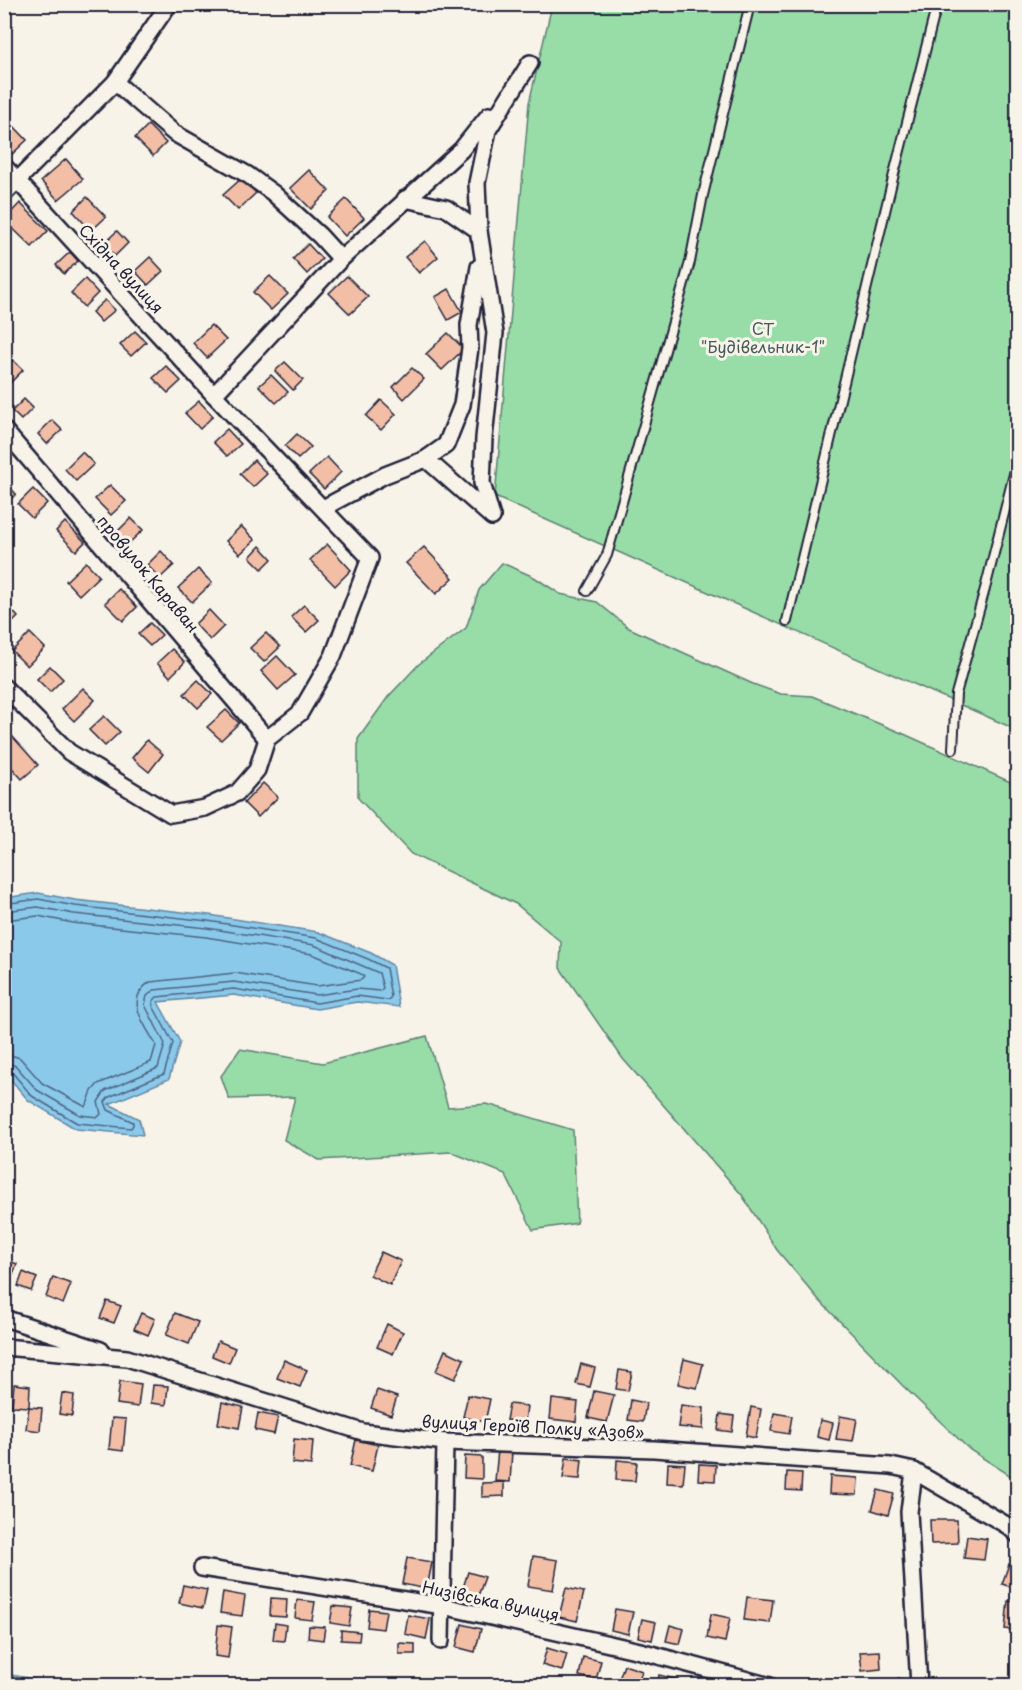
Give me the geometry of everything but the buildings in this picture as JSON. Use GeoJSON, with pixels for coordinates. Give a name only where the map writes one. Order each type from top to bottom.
{"type":"FeatureCollection","features":[{"type":"Feature","properties":{"kind":"street"},"geometry":{"type":"LineString","coordinates":[[4,194],[115,82],[169,4]]}},
{"type":"Feature","properties":{"kind":"street"},"geometry":{"type":"LineString","coordinates":[[214,394],[341,260],[461,150],[530,63],[488,130],[477,183],[479,274],[469,325],[470,348],[462,405],[446,445],[426,459],[385,475],[323,508]]}},
{"type":"Feature","properties":{"kind":"street"},"geometry":{"type":"LineString","coordinates":[[115,82],[174,133],[249,175],[273,193],[320,236],[341,260]]}},
{"type":"Feature","properties":{"kind":"street","name":"Східна вулиця"},"geometry":{"type":"LineString","coordinates":[[4,166],[214,394],[370,558],[333,656],[300,713],[267,740]]}},
{"type":"Feature","properties":{"kind":"street"},"geometry":{"type":"LineString","coordinates":[[405,199],[446,208],[479,231],[495,333],[484,438],[482,483],[492,517],[426,459]]}},
{"type":"Feature","properties":{"kind":"street","name":"провулок Караван"},"geometry":{"type":"LineString","coordinates":[[4,430],[267,740]]}},
{"type":"Feature","properties":{"kind":"street"},"geometry":{"type":"LineString","coordinates":[[4,687],[69,752],[171,814],[205,808],[237,793],[257,770],[267,740]]}},
{"type":"Feature","properties":{"kind":"street"},"geometry":{"type":"LineString","coordinates":[[4,1318],[127,1358]]}},
{"type":"Feature","properties":{"kind":"street","name":"вулиця Героїв Полку «Азов»"},"geometry":{"type":"LineString","coordinates":[[4,1347],[127,1358],[363,1432],[445,1442],[654,1449],[891,1466],[914,1471],[1008,1527],[1017,1535]]}},
{"type":"Feature","properties":{"kind":"street"},"geometry":{"type":"LineString","coordinates":[[441,1641],[445,1442]]}},
{"type":"Feature","properties":{"kind":"street"},"geometry":{"type":"LineString","coordinates":[[914,1471],[909,1512],[919,1686]]}},
{"type":"Feature","properties":{"kind":"street","name":"Низівська вулиця"},"geometry":{"type":"LineString","coordinates":[[202,1568],[443,1606],[640,1651],[770,1686]]}},
{"type":"Feature","properties":{"kind":"lane"},"geometry":{"type":"LineString","coordinates":[[587,591],[607,555],[690,262],[703,195],[750,4]]}},
{"type":"Feature","properties":{"kind":"lane"},"geometry":{"type":"LineString","coordinates":[[787,621],[937,4]]}},
{"type":"Feature","properties":{"kind":"lane"},"geometry":{"type":"LineString","coordinates":[[953,749],[956,694],[1017,458]]}},
{"type":"Feature","properties":{"kind":"green space","name":"СТ \"Будівельник-1\""},"geometry":{"type":"Polygon","coordinates":[[[552,5],[1017,5],[1017,730],[495,497],[529,103],[552,5]]]}},
{"type":"Feature","properties":{"kind":"green space"},"geometry":{"type":"Polygon","coordinates":[[[502,563],[534,577],[560,594],[597,602],[629,628],[753,684],[781,694],[812,696],[1017,785],[1017,1480],[970,1450],[903,1386],[819,1300],[777,1250],[742,1195],[623,1059],[560,968],[561,942],[516,904],[411,854],[358,798],[358,739],[388,697],[419,664],[466,628],[479,590],[502,563]]]}},
{"type":"Feature","properties":{"kind":"green space"},"geometry":{"type":"Polygon","coordinates":[[[427,1036],[448,1107],[487,1104],[573,1130],[577,1223],[533,1230],[505,1174],[451,1152],[319,1160],[284,1140],[295,1097],[229,1099],[221,1076],[240,1049],[323,1063],[427,1036]]]}},
{"type":"Feature","properties":{"kind":"water"},"geometry":{"type":"Polygon","coordinates":[[[38,893],[75,900],[209,915],[318,932],[371,953],[392,965],[399,1007],[357,1002],[317,1009],[234,995],[158,1002],[180,1042],[169,1079],[109,1104],[139,1119],[143,1135],[76,1129],[28,1100],[5,1073],[5,898],[38,893]]]}},
{"type":"Feature","properties":{"kind":"water"},"geometry":{"type":"Polygon","coordinates":[[[5,1674],[69,1685],[5,1685],[5,1674]]]}}]}
